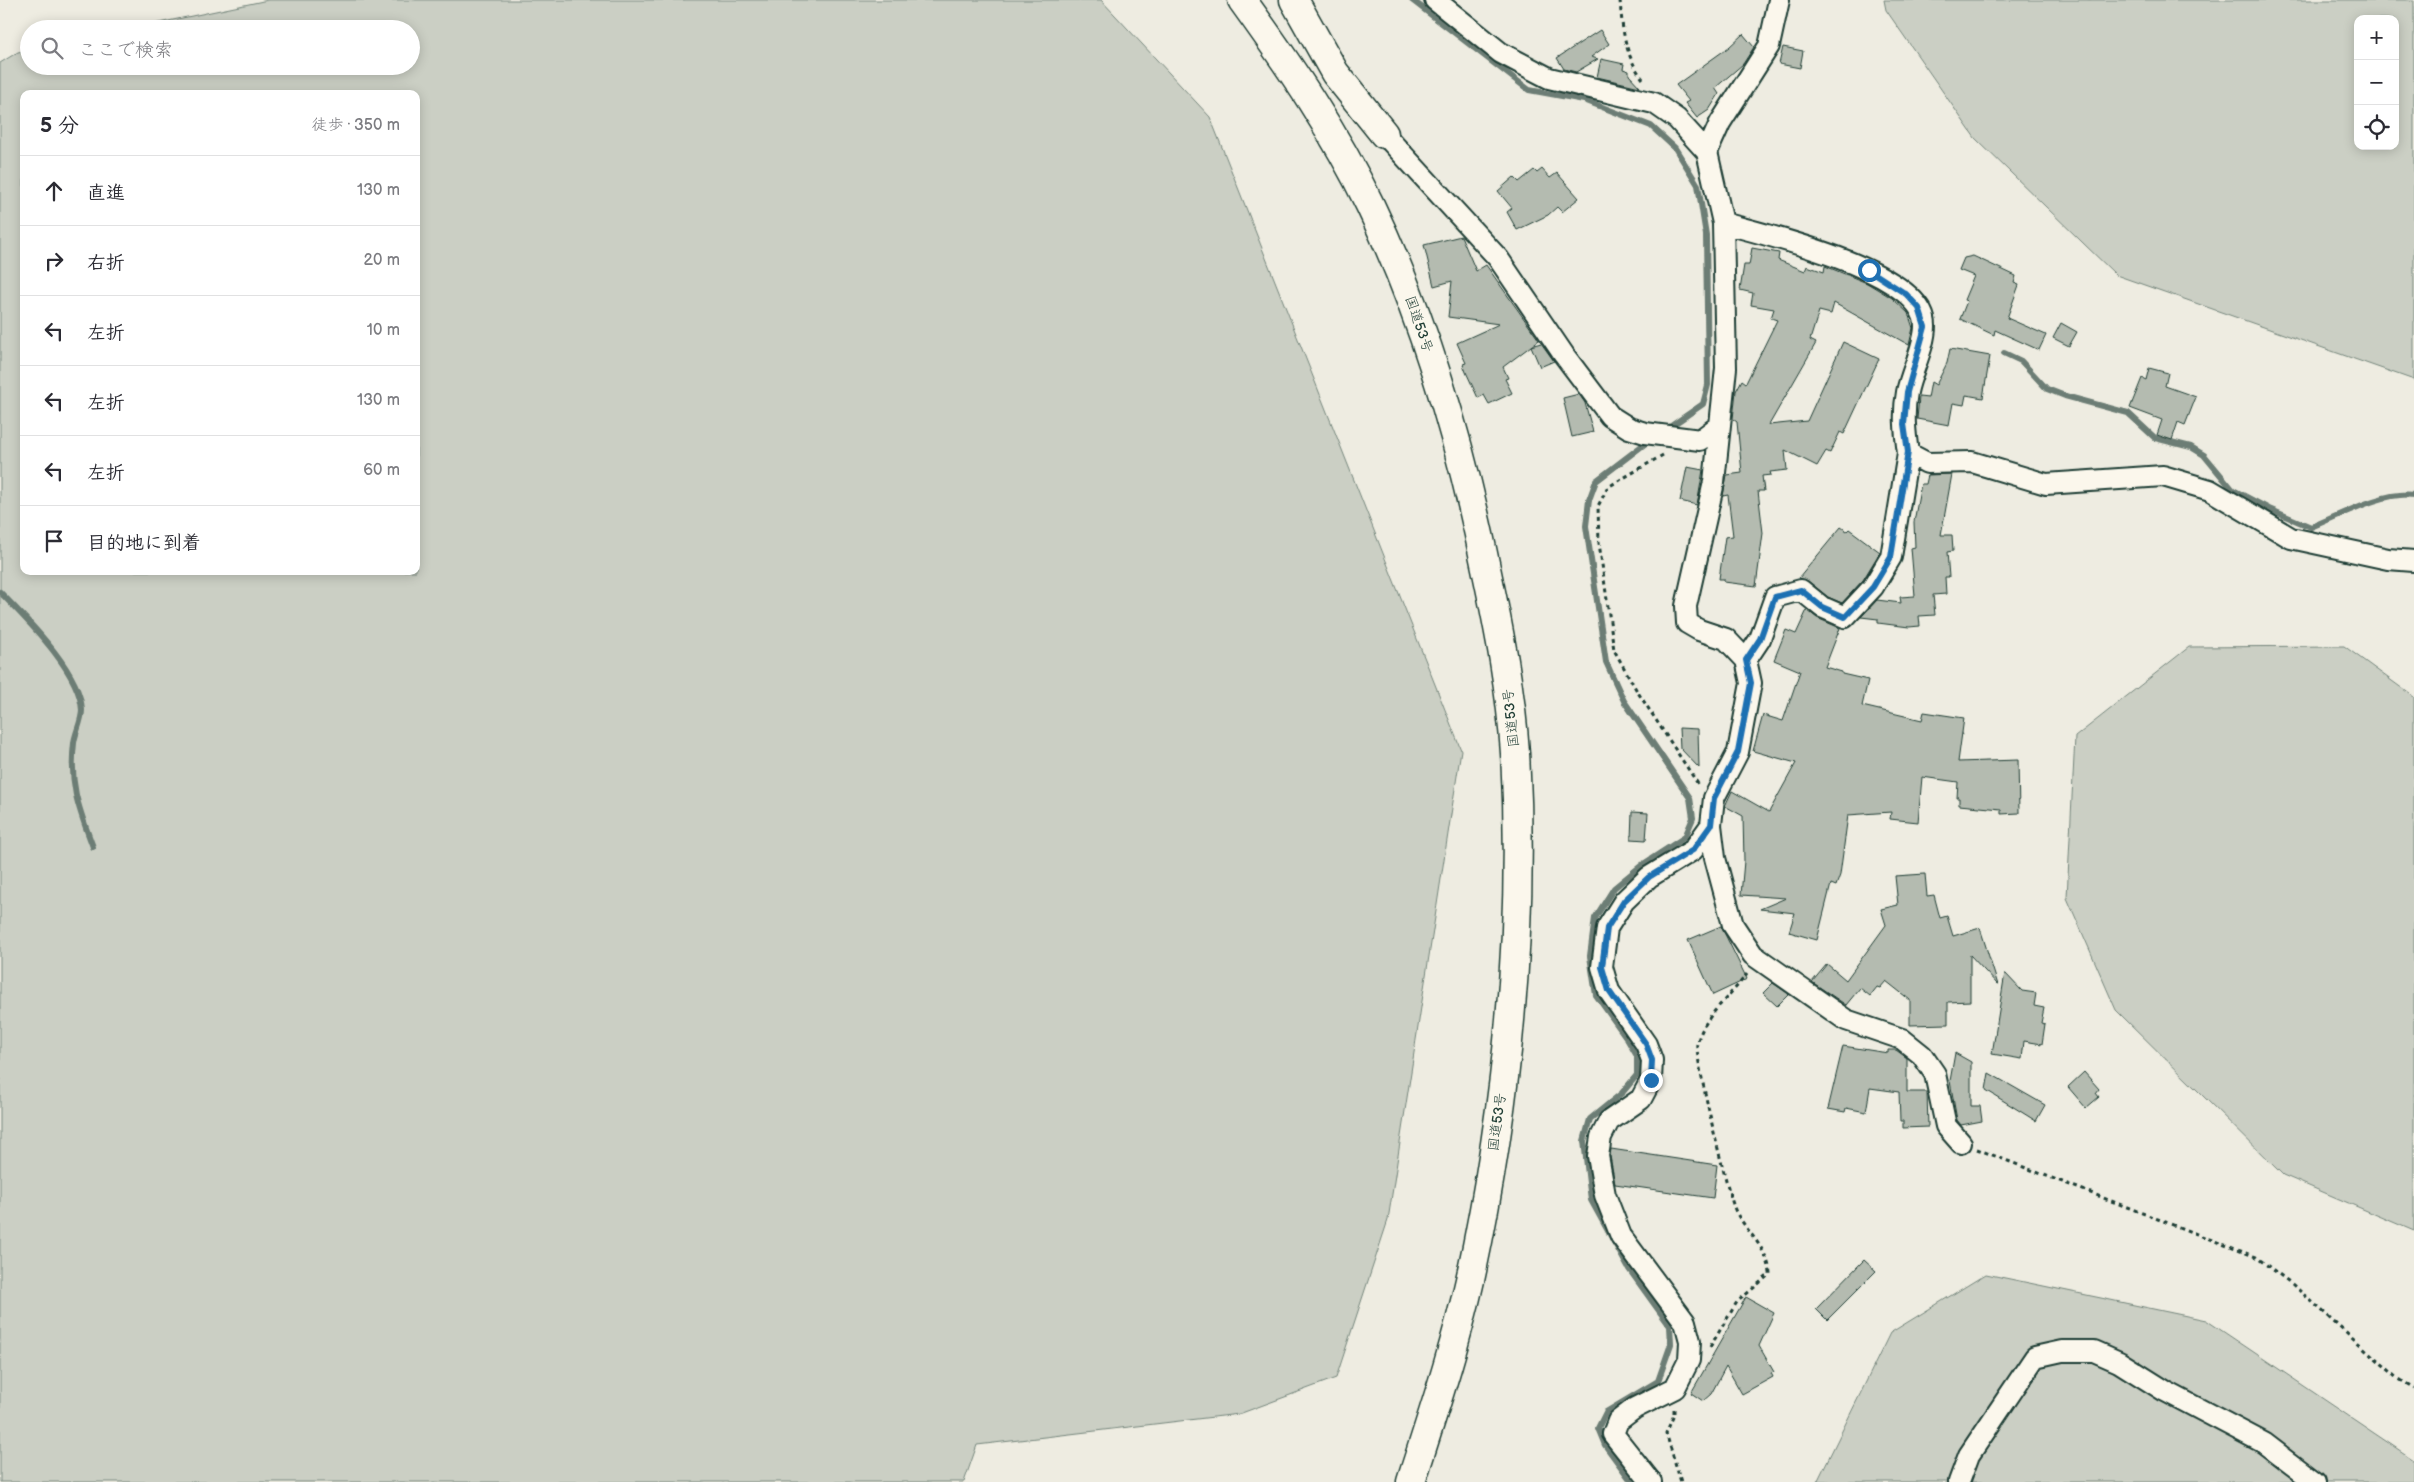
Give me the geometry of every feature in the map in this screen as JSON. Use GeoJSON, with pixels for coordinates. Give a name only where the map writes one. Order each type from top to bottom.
{"type":"FeatureCollection","features":[{"type":"Feature","properties":{"kind":"main road","name":"国道53号"},"geometry":{"type":"LineString","coordinates":[[1242,0],[1278,49],[1340,148],[1370,203],[1401,271],[1431,357],[1462,462],[1493,600],[1506,676],[1517,811],[1517,887],[1510,1020],[1490,1170],[1469,1282],[1431,1420],[1411,1482]]}},
{"type":"Feature","properties":{"kind":"main road"},"geometry":{"type":"LineString","coordinates":[[1294,0],[1336,73],[1384,134]]}},
{"type":"Feature","properties":{"kind":"street"},"geometry":{"type":"LineString","coordinates":[[1435,0],[1501,53],[1550,78],[1654,103],[1677,119],[1707,152],[1723,223],[1726,368],[1714,482],[1686,606],[1687,623],[1699,630],[1726,639],[1746,660],[1751,683],[1738,752],[1714,798],[1711,825],[1715,858],[1733,925],[1753,955],[1846,1020],[1902,1039],[1922,1054],[1935,1074],[1946,1126],[1960,1143]]}},
{"type":"Feature","properties":{"kind":"street"},"geometry":{"type":"LineString","coordinates":[[1707,152],[1720,123],[1769,46],[1778,0]]}},
{"type":"Feature","properties":{"kind":"street"},"geometry":{"type":"LineString","coordinates":[[1384,134],[1498,258],[1564,354],[1610,416],[1629,428],[1645,433],[1700,440],[1720,425]]}},
{"type":"Feature","properties":{"kind":"street"},"geometry":{"type":"LineString","coordinates":[[1723,223],[1802,245],[1869,270],[1906,294],[1919,308],[1925,327],[1907,392],[1904,424],[1908,452],[1891,557],[1873,587],[1845,617],[1822,607],[1801,590],[1775,597],[1760,639],[1746,660]]}},
{"type":"Feature","properties":{"kind":"street"},"geometry":{"type":"LineString","coordinates":[[1908,452],[1927,463],[1972,462],[2046,484],[2163,476],[2210,490],[2291,538],[2388,559],[2414,561]]}},
{"type":"Feature","properties":{"kind":"street"},"geometry":{"type":"LineString","coordinates":[[1651,1482],[1613,1434],[1618,1421],[1635,1408],[1675,1388],[1688,1363],[1690,1341],[1685,1322],[1621,1236],[1605,1195],[1598,1156],[1601,1137],[1609,1121],[1641,1099],[1651,1080],[1652,1060],[1646,1044],[1609,991],[1602,967],[1607,928],[1624,901],[1649,877],[1693,850],[1711,825]]}},
{"type":"Feature","properties":{"kind":"street"},"geometry":{"type":"LineString","coordinates":[[1959,1482],[1968,1455],[2035,1357],[2062,1351],[2094,1351],[2119,1362],[2165,1391],[2264,1443],[2315,1482]]}},
{"type":"Feature","properties":{"kind":"path"},"geometry":{"type":"LineString","coordinates":[[1620,0],[1622,29],[1632,65],[1650,87],[1654,103]]}},
{"type":"Feature","properties":{"kind":"path"},"geometry":{"type":"LineString","coordinates":[[1685,438],[1608,487],[1598,506],[1599,543],[1614,650],[1637,691],[1696,782],[1714,798]]}},
{"type":"Feature","properties":{"kind":"path"},"geometry":{"type":"LineString","coordinates":[[1688,1363],[1708,1351],[1737,1302],[1770,1274],[1769,1261],[1734,1210],[1700,1071],[1696,1046],[1705,1022],[1738,986],[1758,960]]}},
{"type":"Feature","properties":{"kind":"path"},"geometry":{"type":"LineString","coordinates":[[1960,1143],[2256,1257],[2292,1284],[2399,1379],[2414,1388]]}},
{"type":"Feature","properties":{"kind":"path"},"geometry":{"type":"LineString","coordinates":[[1675,1388],[1674,1415],[1666,1433],[1681,1482]]}},
{"type":"Feature","properties":{"kind":"shaded area"},"geometry":{"type":"Polygon","coordinates":[[[268,0],[1101,0],[1210,117],[1461,750],[1388,1220],[1336,1378],[1239,1414],[977,1445],[964,1482],[0,1482],[0,63],[20,52],[20,75],[420,75],[420,20],[173,20],[268,0]]]}},
{"type":"Feature","properties":{"kind":"shaded area"},"geometry":{"type":"Polygon","coordinates":[[[1884,0],[2414,0],[2414,380],[2116,275],[1975,138],[1886,10],[1884,0]]]}},
{"type":"Feature","properties":{"kind":"shaded area"},"geometry":{"type":"Polygon","coordinates":[[[2344,646],[2414,697],[2414,1231],[2283,1175],[2116,1010],[2067,898],[2075,737],[2189,647],[2344,646]]]}},
{"type":"Feature","properties":{"kind":"shaded area"},"geometry":{"type":"Polygon","coordinates":[[[1986,1274],[2206,1320],[2414,1460],[2414,1482],[1817,1482],[1890,1333],[1986,1274]]]}},
{"type":"Feature","properties":{"kind":"building"},"geometry":{"type":"Polygon","coordinates":[[[1600,30],[1609,44],[1591,57],[1598,59],[1576,72],[1564,69],[1557,58],[1600,30]]]}},
{"type":"Feature","properties":{"kind":"building"},"geometry":{"type":"Polygon","coordinates":[[[1743,34],[1754,47],[1743,64],[1715,88],[1719,94],[1709,110],[1697,118],[1685,103],[1689,101],[1676,85],[1729,47],[1743,34]]]}},
{"type":"Feature","properties":{"kind":"building"},"geometry":{"type":"Polygon","coordinates":[[[1783,47],[1803,51],[1800,68],[1779,64],[1783,47]]]}},
{"type":"Feature","properties":{"kind":"building"},"geometry":{"type":"Polygon","coordinates":[[[1601,59],[1624,64],[1623,69],[1629,71],[1629,75],[1640,87],[1597,77],[1601,59]]]}},
{"type":"Feature","properties":{"kind":"building"},"geometry":{"type":"Polygon","coordinates":[[[1542,169],[1550,178],[1557,173],[1579,198],[1562,212],[1557,207],[1548,215],[1517,230],[1507,212],[1512,208],[1498,191],[1514,177],[1519,182],[1534,170],[1537,173],[1542,169]]]}},
{"type":"Feature","properties":{"kind":"building"},"geometry":{"type":"Polygon","coordinates":[[[1461,236],[1476,271],[1486,265],[1539,340],[1503,367],[1508,378],[1505,379],[1512,393],[1489,404],[1484,395],[1478,398],[1466,372],[1463,364],[1466,363],[1457,343],[1499,324],[1448,317],[1452,281],[1434,286],[1424,245],[1461,236]]]}},
{"type":"Feature","properties":{"kind":"building"},"geometry":{"type":"Polygon","coordinates":[[[1752,248],[1779,253],[1778,260],[1805,271],[1807,266],[1824,272],[1825,266],[1867,283],[1892,298],[1908,313],[1913,328],[1909,345],[1834,303],[1831,314],[1819,311],[1810,340],[1816,343],[1769,425],[1807,421],[1843,342],[1879,359],[1844,434],[1840,432],[1830,453],[1826,451],[1817,466],[1785,450],[1787,470],[1770,472],[1771,475],[1762,476],[1764,491],[1758,491],[1763,533],[1756,586],[1724,582],[1724,579],[1719,579],[1725,537],[1733,536],[1728,495],[1723,496],[1727,475],[1742,473],[1737,422],[1733,419],[1736,391],[1742,380],[1746,383],[1777,320],[1771,318],[1774,309],[1751,305],[1753,293],[1740,290],[1744,265],[1749,265],[1752,248]]]}},
{"type":"Feature","properties":{"kind":"building"},"geometry":{"type":"Polygon","coordinates":[[[1973,256],[2016,276],[2014,283],[2019,285],[2007,318],[2046,335],[2039,350],[1995,330],[1994,335],[1960,319],[1967,301],[1964,300],[1974,276],[1959,270],[1964,258],[1973,256]]]}},
{"type":"Feature","properties":{"kind":"building"},"geometry":{"type":"Polygon","coordinates":[[[2061,323],[2077,332],[2069,346],[2053,338],[2061,323]]]}},
{"type":"Feature","properties":{"kind":"building"},"geometry":{"type":"Polygon","coordinates":[[[1541,343],[1554,361],[1540,367],[1531,346],[1541,343]]]}},
{"type":"Feature","properties":{"kind":"building"},"geometry":{"type":"Polygon","coordinates":[[[1950,349],[1990,356],[1983,398],[1966,395],[1964,405],[1953,403],[1949,425],[1917,419],[1919,397],[1928,398],[1931,382],[1936,385],[1947,363],[1950,349]]]}},
{"type":"Feature","properties":{"kind":"building"},"geometry":{"type":"Polygon","coordinates":[[[2149,368],[2168,373],[2165,386],[2196,397],[2185,425],[2178,422],[2172,440],[2157,435],[2162,420],[2130,408],[2142,378],[2146,380],[2149,368]]]}},
{"type":"Feature","properties":{"kind":"building"},"geometry":{"type":"Polygon","coordinates":[[[1579,394],[1585,403],[1593,432],[1572,437],[1563,398],[1579,394]]]}},
{"type":"Feature","properties":{"kind":"building"},"geometry":{"type":"Polygon","coordinates":[[[1687,467],[1703,470],[1697,505],[1680,501],[1687,467]]]}},
{"type":"Feature","properties":{"kind":"building"},"geometry":{"type":"Polygon","coordinates":[[[1952,474],[1941,535],[1952,535],[1953,551],[1947,552],[1949,577],[1945,577],[1946,594],[1933,595],[1935,615],[1919,616],[1920,626],[1909,627],[1878,623],[1878,619],[1861,617],[1877,600],[1901,603],[1900,597],[1915,596],[1911,548],[1915,547],[1914,522],[1921,484],[1926,484],[1928,475],[1952,474]]]}},
{"type":"Feature","properties":{"kind":"building"},"geometry":{"type":"Polygon","coordinates":[[[1841,527],[1847,531],[1849,529],[1880,552],[1863,580],[1842,603],[1828,597],[1808,581],[1799,578],[1841,527]]]}},
{"type":"Feature","properties":{"kind":"building"},"geometry":{"type":"Polygon","coordinates":[[[1807,610],[1817,618],[1840,628],[1825,667],[1842,672],[1842,674],[1868,680],[1862,706],[1922,720],[1924,712],[1964,718],[1958,762],[2018,760],[2019,813],[2001,814],[2001,809],[1959,805],[1959,798],[1957,798],[1958,782],[1922,777],[1918,822],[1890,819],[1891,812],[1848,815],[1840,875],[1836,886],[1831,884],[1817,940],[1789,932],[1795,913],[1760,909],[1786,898],[1741,895],[1744,861],[1743,816],[1725,806],[1732,791],[1769,812],[1796,763],[1753,751],[1763,715],[1783,721],[1800,671],[1774,660],[1786,630],[1796,634],[1807,610]]]}},
{"type":"Feature","properties":{"kind":"building"},"geometry":{"type":"Polygon","coordinates":[[[1679,728],[1698,729],[1699,768],[1680,748],[1679,728]]]}},
{"type":"Feature","properties":{"kind":"building"},"geometry":{"type":"Polygon","coordinates":[[[1632,812],[1648,813],[1646,840],[1631,839],[1632,812]]]}},
{"type":"Feature","properties":{"kind":"building"},"geometry":{"type":"Polygon","coordinates":[[[1925,874],[1927,896],[1934,895],[1940,918],[1947,916],[1953,936],[1980,928],[1998,985],[1970,955],[1970,1001],[1948,1002],[1948,1024],[1910,1025],[1910,1000],[1886,981],[1880,988],[1877,987],[1870,996],[1860,988],[1846,1005],[1812,982],[1827,964],[1846,980],[1886,925],[1881,909],[1898,905],[1895,876],[1925,874]]]}},
{"type":"Feature","properties":{"kind":"building"},"geometry":{"type":"Polygon","coordinates":[[[1721,926],[1747,979],[1713,995],[1688,940],[1721,926]]]}},
{"type":"Feature","properties":{"kind":"building"},"geometry":{"type":"Polygon","coordinates":[[[2005,973],[2022,991],[2036,993],[2034,1006],[2044,1008],[2041,1023],[2045,1024],[2042,1044],[2024,1041],[2022,1059],[1992,1054],[2005,973]]]}},
{"type":"Feature","properties":{"kind":"building"},"geometry":{"type":"Polygon","coordinates":[[[1773,983],[1789,994],[1777,1006],[1763,993],[1773,983]]]}},
{"type":"Feature","properties":{"kind":"building"},"geometry":{"type":"Polygon","coordinates":[[[1843,1046],[1888,1053],[1888,1050],[1896,1050],[1907,1058],[1907,1092],[1927,1092],[1928,1127],[1903,1128],[1903,1121],[1900,1121],[1899,1092],[1870,1088],[1866,1112],[1846,1108],[1845,1112],[1828,1109],[1843,1046]]]}},
{"type":"Feature","properties":{"kind":"building"},"geometry":{"type":"Polygon","coordinates":[[[1955,1053],[1971,1062],[1971,1106],[1980,1106],[1982,1121],[1961,1125],[1957,1120],[1950,1081],[1955,1053]]]}},
{"type":"Feature","properties":{"kind":"building"},"geometry":{"type":"Polygon","coordinates":[[[2084,1072],[2099,1089],[2096,1093],[2099,1097],[2086,1108],[2068,1087],[2084,1072]]]}},
{"type":"Feature","properties":{"kind":"building"},"geometry":{"type":"Polygon","coordinates":[[[1989,1073],[2045,1105],[2036,1121],[1986,1090],[1989,1073]]]}},
{"type":"Feature","properties":{"kind":"building"},"geometry":{"type":"Polygon","coordinates":[[[1611,1149],[1717,1165],[1713,1198],[1615,1184],[1610,1156],[1611,1149]]]}},
{"type":"Feature","properties":{"kind":"building"},"geometry":{"type":"Polygon","coordinates":[[[1864,1260],[1876,1271],[1827,1320],[1816,1309],[1864,1260]]]}},
{"type":"Feature","properties":{"kind":"building"},"geometry":{"type":"Polygon","coordinates":[[[1746,1297],[1774,1313],[1759,1346],[1774,1372],[1771,1373],[1773,1377],[1742,1394],[1726,1366],[1711,1394],[1703,1401],[1691,1393],[1746,1297]]]}},
{"type":"Feature","properties":{"kind":"waterway"},"geometry":{"type":"LineString","coordinates":[[1412,0],[1529,90],[1584,100],[1651,126],[1675,148],[1698,185],[1706,235],[1708,385],[1703,404],[1664,431]]}},
{"type":"Feature","properties":{"kind":"waterway"},"geometry":{"type":"LineString","coordinates":[[2004,353],[2021,361],[2047,389],[2065,396],[2128,413],[2155,438],[2191,447],[2204,455],[2233,490],[2269,509],[2311,527],[2375,500],[2402,495],[2414,495]]}},
{"type":"Feature","properties":{"kind":"waterway"},"geometry":{"type":"LineString","coordinates":[[1632,1482],[1605,1445],[1598,1428],[1606,1412],[1658,1381],[1671,1344],[1670,1326],[1629,1269],[1591,1200],[1584,1141],[1590,1119],[1622,1093],[1637,1075],[1637,1056],[1596,995],[1590,956],[1595,918],[1614,888],[1642,865],[1685,837],[1693,818],[1690,798],[1624,701],[1606,662],[1586,526],[1589,500],[1596,481],[1651,439]]}},
{"type":"Feature","properties":{"kind":"waterway"},"geometry":{"type":"LineString","coordinates":[[0,592],[50,646],[72,679],[79,695],[82,714],[74,743],[74,784],[76,796],[93,847]]}},
{"type":"Feature","properties":{"kind":"route"},"geometry":{"type":"LineString","coordinates":[[1651,1080],[1652,1060],[1646,1044],[1609,991],[1602,967],[1607,928],[1624,901],[1649,877],[1693,850],[1711,825],[1714,798],[1738,752],[1751,683],[1746,660],[1760,639],[1775,597],[1801,590],[1822,607],[1845,617],[1873,587],[1891,557],[1908,452],[1904,424],[1907,392],[1925,327],[1924,318],[1919,308],[1906,294],[1869,270]]}}]}
